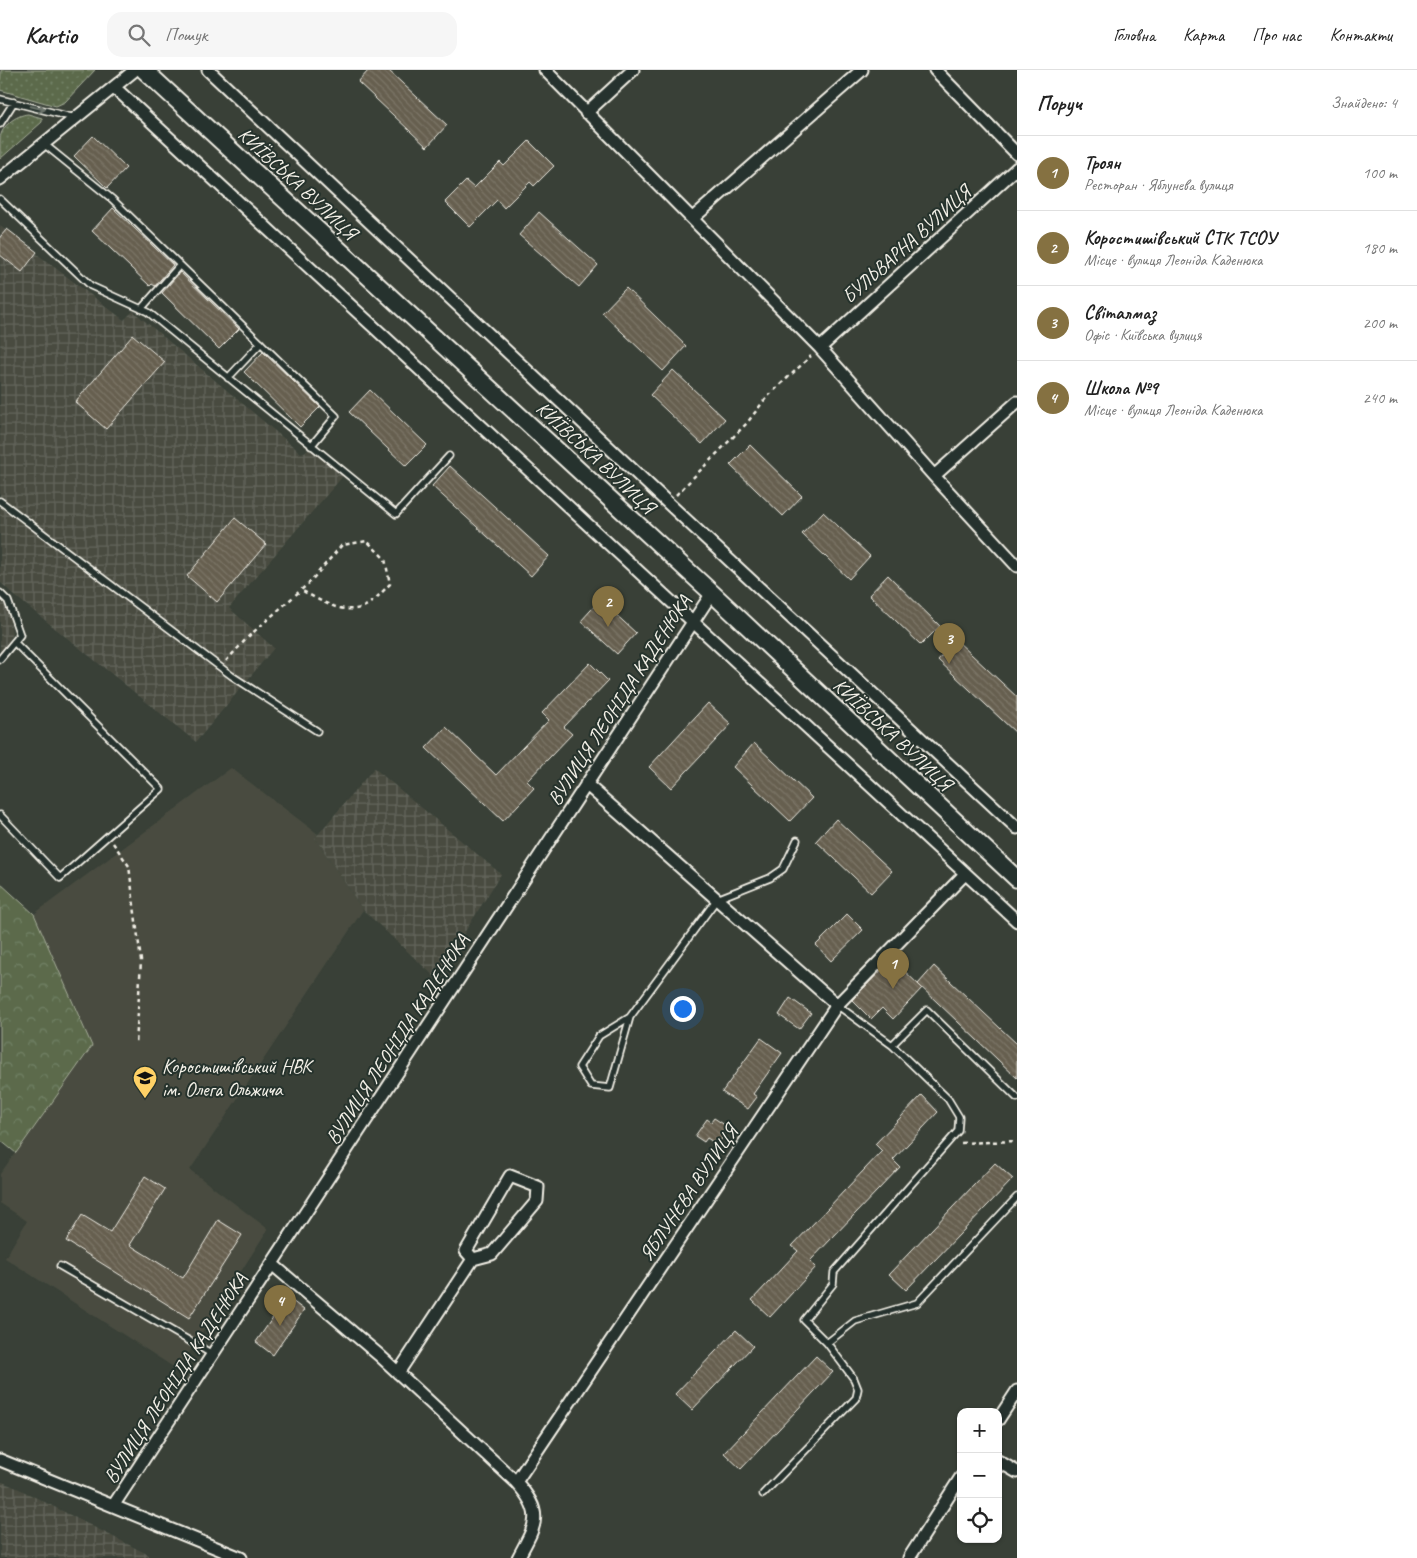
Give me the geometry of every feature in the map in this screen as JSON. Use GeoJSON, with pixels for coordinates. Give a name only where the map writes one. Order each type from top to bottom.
{"type":"FeatureCollection","features":[{"type":"Feature","properties":{"kind":"main road","name":"КИЇВСЬКА ВУЛИЦЯ"},"geometry":{"type":"LineString","coordinates":[[144,70],[712,593],[1017,879]]}},
{"type":"Feature","properties":{"kind":"street"},"geometry":{"type":"LineString","coordinates":[[0,179],[135,70]]}},
{"type":"Feature","properties":{"kind":"street"},"geometry":{"type":"LineString","coordinates":[[208,70],[1017,828]]}},
{"type":"Feature","properties":{"kind":"street"},"geometry":{"type":"LineString","coordinates":[[545,70],[820,348],[1017,566]]}},
{"type":"Feature","properties":{"kind":"street"},"geometry":{"type":"LineString","coordinates":[[586,113],[633,70]]}},
{"type":"Feature","properties":{"kind":"street"},"geometry":{"type":"LineString","coordinates":[[693,218],[862,70]]}},
{"type":"Feature","properties":{"kind":"street"},"geometry":{"type":"LineString","coordinates":[[935,70],[1017,154]]}},
{"type":"Feature","properties":{"kind":"street"},"geometry":{"type":"LineString","coordinates":[[114,87],[692,623],[1017,921]]}},
{"type":"Feature","properties":{"kind":"street","name":"БУЛЬВАРНА ВУЛИЦЯ"},"geometry":{"type":"LineString","coordinates":[[820,348],[1017,168]]}},
{"type":"Feature","properties":{"kind":"street"},"geometry":{"type":"LineString","coordinates":[[934,476],[1017,402]]}},
{"type":"Feature","properties":{"kind":"street","name":"ВУЛИЦЯ ЛЕОНІДА КАДЕНЮКА"},"geometry":{"type":"LineString","coordinates":[[113,1506],[712,593]]}},
{"type":"Feature","properties":{"kind":"street"},"geometry":{"type":"LineString","coordinates":[[586,784],[837,1005]]}},
{"type":"Feature","properties":{"kind":"street","name":"ЯБЛУНЕВА ВУЛИЦЯ"},"geometry":{"type":"LineString","coordinates":[[516,1482],[837,1005],[965,874]]}},
{"type":"Feature","properties":{"kind":"street"},"geometry":{"type":"LineString","coordinates":[[398,1373],[473,1259],[492,1254],[538,1201],[538,1187],[510,1176],[466,1251],[473,1259]]}},
{"type":"Feature","properties":{"kind":"street"},"geometry":{"type":"LineString","coordinates":[[272,1264],[398,1373],[516,1482],[529,1497],[535,1513],[532,1531],[518,1558]]}},
{"type":"Feature","properties":{"kind":"street"},"geometry":{"type":"LineString","coordinates":[[1002,1414],[1017,1391]]}},
{"type":"Feature","properties":{"kind":"street"},"geometry":{"type":"LineString","coordinates":[[0,1460],[241,1558]]}},
{"type":"Feature","properties":{"kind":"street"},"geometry":{"type":"LineString","coordinates":[[1002,1463],[1017,1472]]}},
{"type":"Feature","properties":{"kind":"street"},"geometry":{"type":"LineString","coordinates":[[908,1558],[957,1484]]}},
{"type":"Feature","properties":{"kind":"lane"},"geometry":{"type":"LineString","coordinates":[[0,99],[75,118]]}},
{"type":"Feature","properties":{"kind":"lane"},"geometry":{"type":"LineString","coordinates":[[0,124],[14,102]]}},
{"type":"Feature","properties":{"kind":"lane"},"geometry":{"type":"LineString","coordinates":[[44,144],[112,200],[336,416],[311,446]]}},
{"type":"Feature","properties":{"kind":"lane"},"geometry":{"type":"LineString","coordinates":[[0,199],[91,286],[148,312],[396,514],[449,456]]}},
{"type":"Feature","properties":{"kind":"lane"},"geometry":{"type":"LineString","coordinates":[[141,309],[180,265]]}},
{"type":"Feature","properties":{"kind":"lane"},"geometry":{"type":"LineString","coordinates":[[228,378],[261,343]]}},
{"type":"Feature","properties":{"kind":"lane"},"geometry":{"type":"LineString","coordinates":[[0,501],[220,668],[317,731]]}},
{"type":"Feature","properties":{"kind":"lane"},"geometry":{"type":"LineString","coordinates":[[0,594],[8,601],[20,635],[0,658]]}},
{"type":"Feature","properties":{"kind":"lane"},"geometry":{"type":"LineString","coordinates":[[0,815],[60,878],[161,789],[14,642]]}},
{"type":"Feature","properties":{"kind":"lane"},"geometry":{"type":"LineString","coordinates":[[630,1017],[599,1036],[579,1067],[591,1086],[610,1088],[630,1017],[717,899],[770,878],[783,868],[797,840]]}},
{"type":"Feature","properties":{"kind":"lane"},"geometry":{"type":"LineString","coordinates":[[763,1494],[856,1398],[858,1389],[854,1380],[827,1343],[804,1320],[833,1284],[834,1272],[958,1131],[959,1117],[948,1099],[892,1045],[837,1005]]}},
{"type":"Feature","properties":{"kind":"lane"},"geometry":{"type":"LineString","coordinates":[[892,1045],[927,1010],[1017,1098]]}},
{"type":"Feature","properties":{"kind":"lane"},"geometry":{"type":"LineString","coordinates":[[827,1343],[855,1321],[917,1303],[1017,1197]]}},
{"type":"Feature","properties":{"kind":"lane"},"geometry":{"type":"LineString","coordinates":[[60,1266],[212,1354]]}},
{"type":"Feature","properties":{"kind":"path"},"geometry":{"type":"LineString","coordinates":[[668,503],[746,423],[766,398],[820,348]]}},
{"type":"Feature","properties":{"kind":"path"},"geometry":{"type":"LineString","coordinates":[[220,668],[248,636],[301,590],[342,545],[367,542],[385,559],[390,584],[369,604],[348,610],[325,602],[301,590]]}},
{"type":"Feature","properties":{"kind":"path"},"geometry":{"type":"LineString","coordinates":[[108,836],[130,866],[141,961],[136,1045]]}},
{"type":"Feature","properties":{"kind":"path"},"geometry":{"type":"LineString","coordinates":[[949,1143],[1017,1141]]}},
{"type":"Feature","properties":{"kind":"shaded area"},"geometry":{"type":"Polygon","coordinates":[[[0,226],[124,320],[133,311],[301,453],[315,448],[343,476],[229,608],[274,648],[196,742],[0,582],[0,226]]]}},
{"type":"Feature","properties":{"kind":"shaded area"},"geometry":{"type":"Polygon","coordinates":[[[0,596],[9,614],[12,633],[7,647],[0,656],[0,596]]]}},
{"type":"Feature","properties":{"kind":"shaded area","name":"Коростишівський НВК ім. Олега Ольжича"},"geometry":{"type":"Polygon","coordinates":[[[231,768],[318,834],[315,838],[363,910],[190,1170],[268,1229],[178,1370],[5,1258],[27,1221],[0,1203],[0,1174],[92,1046],[34,914],[231,768]]]}},
{"type":"Feature","properties":{"kind":"shaded area"},"geometry":{"type":"Polygon","coordinates":[[[374,768],[501,874],[436,978],[363,910],[315,838],[374,768]]]}},
{"type":"Feature","properties":{"kind":"shaded area"},"geometry":{"type":"Polygon","coordinates":[[[0,1481],[149,1555],[148,1558],[0,1558],[0,1481]]]}},
{"type":"Feature","properties":{"kind":"green space"},"geometry":{"type":"Polygon","coordinates":[[[1,70],[95,70],[65,102],[56,106],[0,90],[1,70]]]}},
{"type":"Feature","properties":{"kind":"green space"},"geometry":{"type":"Polygon","coordinates":[[[28,114],[42,118],[42,122],[0,159],[0,139],[3,130],[14,119],[28,114]]]}},
{"type":"Feature","properties":{"kind":"green space"},"geometry":{"type":"Polygon","coordinates":[[[0,883],[34,914],[92,1046],[16,1153],[0,1140],[0,883]]]}},
{"type":"Feature","properties":{"kind":"building"},"geometry":{"type":"Polygon","coordinates":[[[369,70],[388,70],[447,125],[427,147],[358,82],[369,70]]]}},
{"type":"Feature","properties":{"kind":"building"},"geometry":{"type":"Polygon","coordinates":[[[93,136],[126,168],[107,188],[74,156],[93,136]]]}},
{"type":"Feature","properties":{"kind":"building"},"geometry":{"type":"Polygon","coordinates":[[[529,141],[554,166],[534,186],[530,182],[504,208],[497,200],[470,227],[445,202],[466,181],[474,188],[500,162],[504,166],[529,141]]]}},
{"type":"Feature","properties":{"kind":"building"},"geometry":{"type":"Polygon","coordinates":[[[113,208],[173,265],[155,286],[152,284],[150,286],[92,231],[113,208]]]}},
{"type":"Feature","properties":{"kind":"building"},"geometry":{"type":"Polygon","coordinates":[[[539,212],[598,265],[579,287],[519,235],[539,212]]]}},
{"type":"Feature","properties":{"kind":"building"},"geometry":{"type":"Polygon","coordinates":[[[7,229],[37,252],[22,272],[0,255],[0,237],[7,229]]]}},
{"type":"Feature","properties":{"kind":"building"},"geometry":{"type":"Polygon","coordinates":[[[180,272],[239,329],[219,349],[162,293],[180,272]]]}},
{"type":"Feature","properties":{"kind":"building"},"geometry":{"type":"Polygon","coordinates":[[[626,288],[686,346],[663,371],[602,313],[626,288]]]}},
{"type":"Feature","properties":{"kind":"building"},"geometry":{"type":"Polygon","coordinates":[[[133,335],[165,362],[106,429],[75,402],[133,335]]]}},
{"type":"Feature","properties":{"kind":"building"},"geometry":{"type":"Polygon","coordinates":[[[263,352],[320,407],[300,427],[244,372],[263,352]]]}},
{"type":"Feature","properties":{"kind":"building"},"geometry":{"type":"Polygon","coordinates":[[[673,370],[725,419],[702,444],[650,395],[673,370]]]}},
{"type":"Feature","properties":{"kind":"building"},"geometry":{"type":"Polygon","coordinates":[[[370,390],[427,445],[406,466],[349,412],[370,390]]]}},
{"type":"Feature","properties":{"kind":"building"},"geometry":{"type":"Polygon","coordinates":[[[750,445],[802,496],[783,516],[730,465],[750,445]]]}},
{"type":"Feature","properties":{"kind":"building"},"geometry":{"type":"Polygon","coordinates":[[[450,466],[549,556],[531,576],[432,486],[450,466]]]}},
{"type":"Feature","properties":{"kind":"building"},"geometry":{"type":"Polygon","coordinates":[[[823,512],[870,556],[849,579],[802,534],[823,512]]]}},
{"type":"Feature","properties":{"kind":"building"},"geometry":{"type":"Polygon","coordinates":[[[235,518],[266,544],[217,602],[187,576],[235,518]]]}},
{"type":"Feature","properties":{"kind":"building"},"geometry":{"type":"Polygon","coordinates":[[[888,575],[940,626],[921,645],[869,595],[888,575]]]}},
{"type":"Feature","properties":{"kind":"building"},"geometry":{"type":"Polygon","coordinates":[[[600,600],[636,633],[617,654],[581,621],[600,600]]]}},
{"type":"Feature","properties":{"kind":"building"},"geometry":{"type":"Polygon","coordinates":[[[956,640],[1017,697],[1017,734],[938,660],[956,640]]]}},
{"type":"Feature","properties":{"kind":"building"},"geometry":{"type":"Polygon","coordinates":[[[590,663],[608,681],[564,727],[572,734],[527,781],[534,788],[503,821],[426,748],[446,727],[496,775],[549,720],[542,713],[590,663]]]}},
{"type":"Feature","properties":{"kind":"building"},"geometry":{"type":"Polygon","coordinates":[[[708,703],[731,724],[671,788],[649,767],[708,703]]]}},
{"type":"Feature","properties":{"kind":"building"},"geometry":{"type":"Polygon","coordinates":[[[754,743],[812,798],[790,821],[733,767],[754,743]]]}},
{"type":"Feature","properties":{"kind":"building"},"geometry":{"type":"Polygon","coordinates":[[[836,819],[892,871],[871,893],[816,841],[836,819]]]}},
{"type":"Feature","properties":{"kind":"building"},"geometry":{"type":"Polygon","coordinates":[[[847,914],[863,930],[831,961],[816,945],[847,914]]]}},
{"type":"Feature","properties":{"kind":"building"},"geometry":{"type":"Polygon","coordinates":[[[892,959],[922,988],[893,1019],[882,1008],[871,1019],[852,1000],[892,959]]]}},
{"type":"Feature","properties":{"kind":"building"},"geometry":{"type":"Polygon","coordinates":[[[934,966],[1017,1044],[1017,1078],[918,984],[934,966]]]}},
{"type":"Feature","properties":{"kind":"building"},"geometry":{"type":"Polygon","coordinates":[[[790,998],[811,1013],[799,1029],[779,1015],[790,998]]]}},
{"type":"Feature","properties":{"kind":"building"},"geometry":{"type":"Polygon","coordinates":[[[761,1038],[782,1053],[753,1094],[757,1097],[748,1109],[722,1092],[761,1038]]]}},
{"type":"Feature","properties":{"kind":"building"},"geometry":{"type":"Polygon","coordinates":[[[922,1095],[938,1112],[893,1160],[900,1167],[810,1261],[816,1267],[770,1317],[752,1300],[798,1251],[792,1246],[882,1151],[875,1144],[922,1095]]]}},
{"type":"Feature","properties":{"kind":"building"},"geometry":{"type":"Polygon","coordinates":[[[714,1118],[728,1127],[718,1145],[707,1138],[704,1142],[695,1136],[707,1119],[711,1122],[714,1118]]]}},
{"type":"Feature","properties":{"kind":"building"},"geometry":{"type":"Polygon","coordinates":[[[995,1163],[1013,1179],[906,1290],[889,1274],[995,1163]]]}},
{"type":"Feature","properties":{"kind":"building"},"geometry":{"type":"Polygon","coordinates":[[[145,1176],[165,1189],[130,1245],[183,1278],[218,1220],[242,1235],[189,1318],[66,1241],[82,1215],[110,1232],[145,1176]]]}},
{"type":"Feature","properties":{"kind":"building"},"geometry":{"type":"Polygon","coordinates":[[[287,1297],[304,1310],[273,1355],[256,1342],[287,1297]]]}},
{"type":"Feature","properties":{"kind":"building"},"geometry":{"type":"Polygon","coordinates":[[[736,1330],[753,1346],[692,1410],[675,1394],[736,1330]]]}},
{"type":"Feature","properties":{"kind":"building"},"geometry":{"type":"Polygon","coordinates":[[[816,1356],[833,1372],[741,1469],[724,1453],[816,1356]]]}},
{"type":"Feature","properties":{"kind":"place","name":"Коростишівський СТК ТСОУ"},"geometry":{"type":"Point","coordinates":[608,627]}},
{"type":"Feature","properties":{"kind":"place","name":"Світалмаз"},"geometry":{"type":"Point","coordinates":[949,664]}},
{"type":"Feature","properties":{"kind":"place","name":"Троян"},"geometry":{"type":"Point","coordinates":[893,989]}},
{"type":"Feature","properties":{"kind":"place","name":"Коростишівський НВК ім. Олега Ольжича"},"geometry":{"type":"Point","coordinates":[145,1099]}},
{"type":"Feature","properties":{"kind":"place","name":"Школа №9"},"geometry":{"type":"Point","coordinates":[280,1326]}}]}
